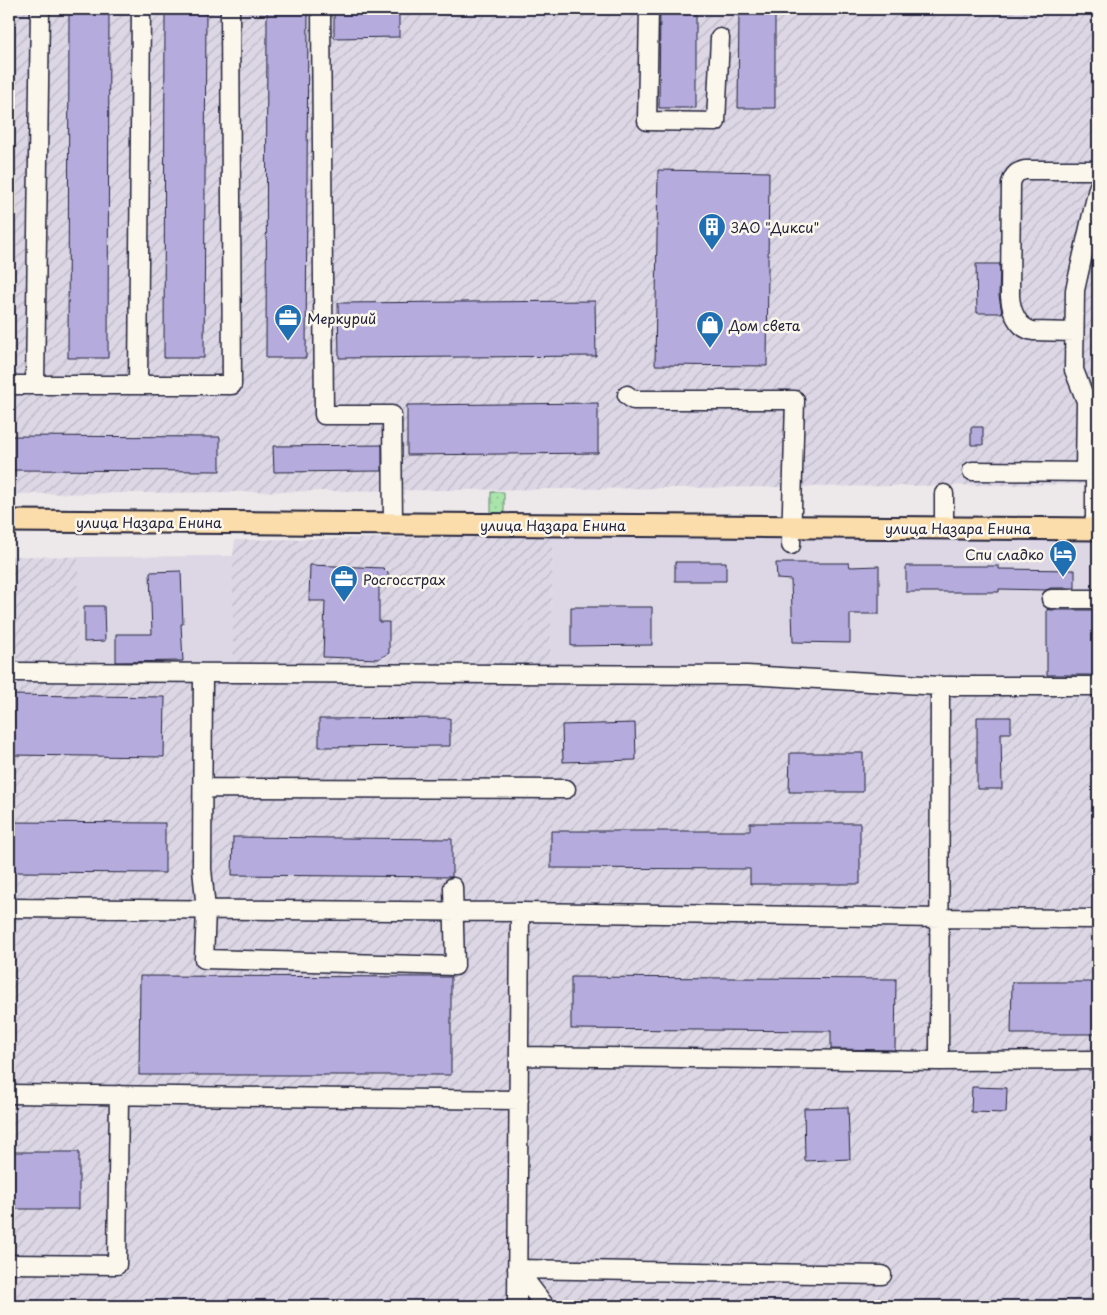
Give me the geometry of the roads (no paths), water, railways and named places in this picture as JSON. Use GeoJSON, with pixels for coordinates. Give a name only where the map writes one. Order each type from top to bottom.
{"type":"FeatureCollection","features":[{"type":"Feature","properties":{"kind":"main road","name":"улица Назара Енина"},"geometry":{"type":"LineString","coordinates":[[9,521],[393,524],[792,536],[944,528],[1096,529]]}},
{"type":"Feature","properties":{"kind":"street"},"geometry":{"type":"LineString","coordinates":[[35,385],[40,9]]}},
{"type":"Feature","properties":{"kind":"street"},"geometry":{"type":"LineString","coordinates":[[138,385],[141,9]]}},
{"type":"Feature","properties":{"kind":"street"},"geometry":{"type":"LineString","coordinates":[[9,385],[232,385],[230,9]]}},
{"type":"Feature","properties":{"kind":"street"},"geometry":{"type":"LineString","coordinates":[[320,9],[324,414],[392,415],[393,524]]}},
{"type":"Feature","properties":{"kind":"street"},"geometry":{"type":"LineString","coordinates":[[649,9],[647,121],[716,122],[720,38]]}},
{"type":"Feature","properties":{"kind":"street"},"geometry":{"type":"LineString","coordinates":[[1074,332],[1027,330],[1022,328],[1013,310],[1010,296],[1012,183],[1014,176],[1018,172],[1025,170],[1098,170]]}},
{"type":"Feature","properties":{"kind":"street"},"geometry":{"type":"LineString","coordinates":[[1096,529],[1097,495],[1086,402],[1074,370],[1074,332],[1075,290],[1098,188]]}},
{"type":"Feature","properties":{"kind":"street"},"geometry":{"type":"LineString","coordinates":[[627,395],[633,400],[795,400],[792,536]]}},
{"type":"Feature","properties":{"kind":"street"},"geometry":{"type":"LineString","coordinates":[[972,471],[1093,472]]}},
{"type":"Feature","properties":{"kind":"street"},"geometry":{"type":"LineString","coordinates":[[944,494],[944,528]]}},
{"type":"Feature","properties":{"kind":"street"},"geometry":{"type":"LineString","coordinates":[[1051,599],[1098,599]]}},
{"type":"Feature","properties":{"kind":"street"},"geometry":{"type":"LineString","coordinates":[[9,672],[747,675],[940,686],[1098,686]]}},
{"type":"Feature","properties":{"kind":"street"},"geometry":{"type":"LineString","coordinates":[[203,673],[202,869],[206,910],[204,959],[455,966],[454,887]]}},
{"type":"Feature","properties":{"kind":"street"},"geometry":{"type":"LineString","coordinates":[[939,1061],[940,686]]}},
{"type":"Feature","properties":{"kind":"street"},"geometry":{"type":"LineString","coordinates":[[203,788],[566,789]]}},
{"type":"Feature","properties":{"kind":"street"},"geometry":{"type":"LineString","coordinates":[[9,908],[1098,919]]}},
{"type":"Feature","properties":{"kind":"street"},"geometry":{"type":"LineString","coordinates":[[517,1306],[520,912]]}},
{"type":"Feature","properties":{"kind":"street"},"geometry":{"type":"LineString","coordinates":[[519,1056],[939,1061],[1098,1060]]}},
{"type":"Feature","properties":{"kind":"street"},"geometry":{"type":"LineString","coordinates":[[9,1094],[519,1100]]}},
{"type":"Feature","properties":{"kind":"street"},"geometry":{"type":"LineString","coordinates":[[9,1264],[117,1264],[119,1096]]}},
{"type":"Feature","properties":{"kind":"street"},"geometry":{"type":"LineString","coordinates":[[517,1269],[882,1275]]}},
{"type":"Feature","properties":{"kind":"street"},"geometry":{"type":"LineString","coordinates":[[517,1269],[544,1306]]}},
{"type":"Feature","properties":{"kind":"place","name":"ЗАО \"Дикси\""},"geometry":{"type":"Point","coordinates":[712,251]}},
{"type":"Feature","properties":{"kind":"place","name":"Меркурий"},"geometry":{"type":"Point","coordinates":[288,342]}},
{"type":"Feature","properties":{"kind":"place","name":"Дом света"},"geometry":{"type":"Point","coordinates":[710,349]}},
{"type":"Feature","properties":{"kind":"place","name":"Спи сладко"},"geometry":{"type":"Point","coordinates":[1063,578]}},
{"type":"Feature","properties":{"kind":"place","name":"Росгосстрах"},"geometry":{"type":"Point","coordinates":[344,603]}}]}
